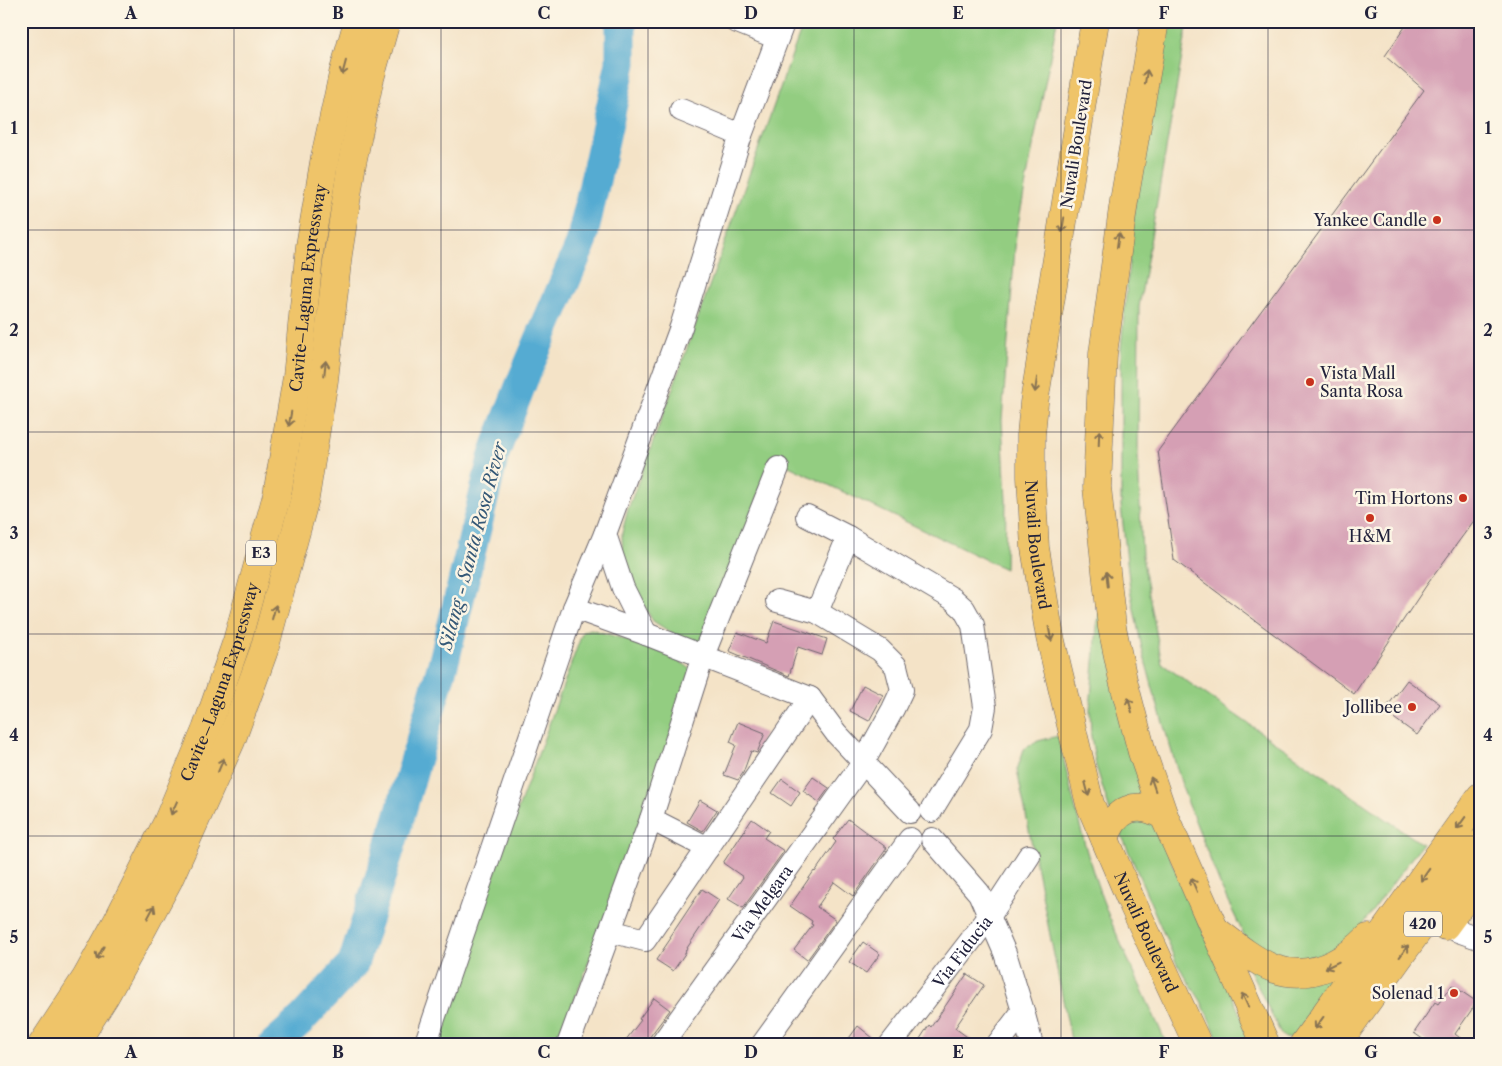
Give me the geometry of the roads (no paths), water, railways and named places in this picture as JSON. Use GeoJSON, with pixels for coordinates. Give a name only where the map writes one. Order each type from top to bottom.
{"type":"FeatureCollection","features":[{"type":"Feature","properties":{"kind":"main road","name":"Cavite–Laguna Expressway"},"geometry":{"type":"LineString","coordinates":[[42,1045],[86,978],[168,823],[206,730],[237,641],[277,495],[297,377],[310,246],[325,157],[343,74],[358,21]]}},
{"type":"Feature","properties":{"kind":"main road","name":"Cavite–Laguna Expressway"},"geometry":{"type":"LineString","coordinates":[[74,1045],[124,963],[172,872],[231,741],[264,650],[305,498],[324,380],[338,254],[352,163],[369,82],[386,21]]}},
{"type":"Feature","properties":{"kind":"main road","name":"Nuvali Boulevard"},"geometry":{"type":"LineString","coordinates":[[1095,21],[1039,364],[1031,435],[1035,548],[1050,636],[1090,804],[1192,1040]]}},
{"type":"Feature","properties":{"kind":"main road"},"geometry":{"type":"LineString","coordinates":[[1155,21],[1124,201],[1103,354],[1097,487],[1112,627],[1123,680],[1142,752],[1164,816],[1266,1045]]}},
{"type":"Feature","properties":{"kind":"main road","name":"420"},"geometry":{"type":"LineString","coordinates":[[1303,1045],[1481,796]]}},
{"type":"Feature","properties":{"kind":"main road"},"geometry":{"type":"LineString","coordinates":[[1105,839],[1110,825],[1121,813],[1128,810],[1135,808],[1151,809],[1164,816]]}},
{"type":"Feature","properties":{"kind":"main road","name":"420"},"geometry":{"type":"LineString","coordinates":[[1336,1045],[1481,843]]}},
{"type":"Feature","properties":{"kind":"main road"},"geometry":{"type":"LineString","coordinates":[[1360,1045],[1481,876]]}},
{"type":"Feature","properties":{"kind":"main road"},"geometry":{"type":"LineString","coordinates":[[1214,929],[1232,943],[1269,966],[1290,972],[1307,973],[1320,970],[1345,958],[1366,941],[1409,899]]}},
{"type":"Feature","properties":{"kind":"main road"},"geometry":{"type":"LineString","coordinates":[[1365,1005],[1413,970]]}},
{"type":"Feature","properties":{"kind":"street"},"geometry":{"type":"LineString","coordinates":[[425,1045],[574,608],[605,534],[681,327],[741,135],[781,30],[735,21]]}},
{"type":"Feature","properties":{"kind":"street"},"geometry":{"type":"LineString","coordinates":[[681,110],[741,135]]}},
{"type":"Feature","properties":{"kind":"street"},"geometry":{"type":"LineString","coordinates":[[568,1045],[651,819],[703,656],[778,468]]}},
{"type":"Feature","properties":{"kind":"street"},"geometry":{"type":"LineString","coordinates":[[807,516],[953,599],[964,609],[973,625],[985,706],[981,729],[920,812],[905,818],[904,826],[906,833],[921,839],[979,893],[1005,953],[1032,1045]]}},
{"type":"Feature","properties":{"kind":"street"},"geometry":{"type":"LineString","coordinates":[[605,534],[622,588],[646,634]]}},
{"type":"Feature","properties":{"kind":"street"},"geometry":{"type":"LineString","coordinates":[[817,612],[848,538]]}},
{"type":"Feature","properties":{"kind":"street","name":"Via Melgara"},"geometry":{"type":"LineString","coordinates":[[661,1045],[863,764],[902,690],[896,666],[880,650],[817,612],[777,601]]}},
{"type":"Feature","properties":{"kind":"street"},"geometry":{"type":"LineString","coordinates":[[574,608],[810,698],[836,733],[863,764],[920,812],[935,816],[938,821],[936,834],[921,839],[762,1045]]}},
{"type":"Feature","properties":{"kind":"street"},"geometry":{"type":"LineString","coordinates":[[610,931],[645,940],[810,698]]}},
{"type":"Feature","properties":{"kind":"street"},"geometry":{"type":"LineString","coordinates":[[651,819],[708,848]]}},
{"type":"Feature","properties":{"kind":"street","name":"Via Fiducia"},"geometry":{"type":"LineString","coordinates":[[890,1045],[989,916],[1028,856]]}},
{"type":"Feature","properties":{"kind":"street"},"geometry":{"type":"LineString","coordinates":[[1444,926],[1481,939]]}},
{"type":"Feature","properties":{"kind":"street"},"geometry":{"type":"LineString","coordinates":[[997,1045],[1023,1011]]}},
{"type":"Feature","properties":{"kind":"waterway","name":"Silang - Santa Rosa River"},"geometry":{"type":"LineString","coordinates":[[273,1045],[300,1021],[353,964],[398,821],[445,657],[494,454],[523,379],[581,244],[621,63],[621,21]]}},
{"type":"Feature","properties":{"kind":"place","name":"Yankee Candle"},"geometry":{"type":"Point","coordinates":[1437,220]}},
{"type":"Feature","properties":{"kind":"place","name":"Vista Mall Santa Rosa"},"geometry":{"type":"Point","coordinates":[1310,382]}},
{"type":"Feature","properties":{"kind":"place","name":"Tim Hortons"},"geometry":{"type":"Point","coordinates":[1463,498]}},
{"type":"Feature","properties":{"kind":"place","name":"H&M"},"geometry":{"type":"Point","coordinates":[1370,518]}},
{"type":"Feature","properties":{"kind":"place","name":"Jollibee"},"geometry":{"type":"Point","coordinates":[1412,707]}},
{"type":"Feature","properties":{"kind":"place","name":"Solenad 1"},"geometry":{"type":"Point","coordinates":[1454,993]}}]}
